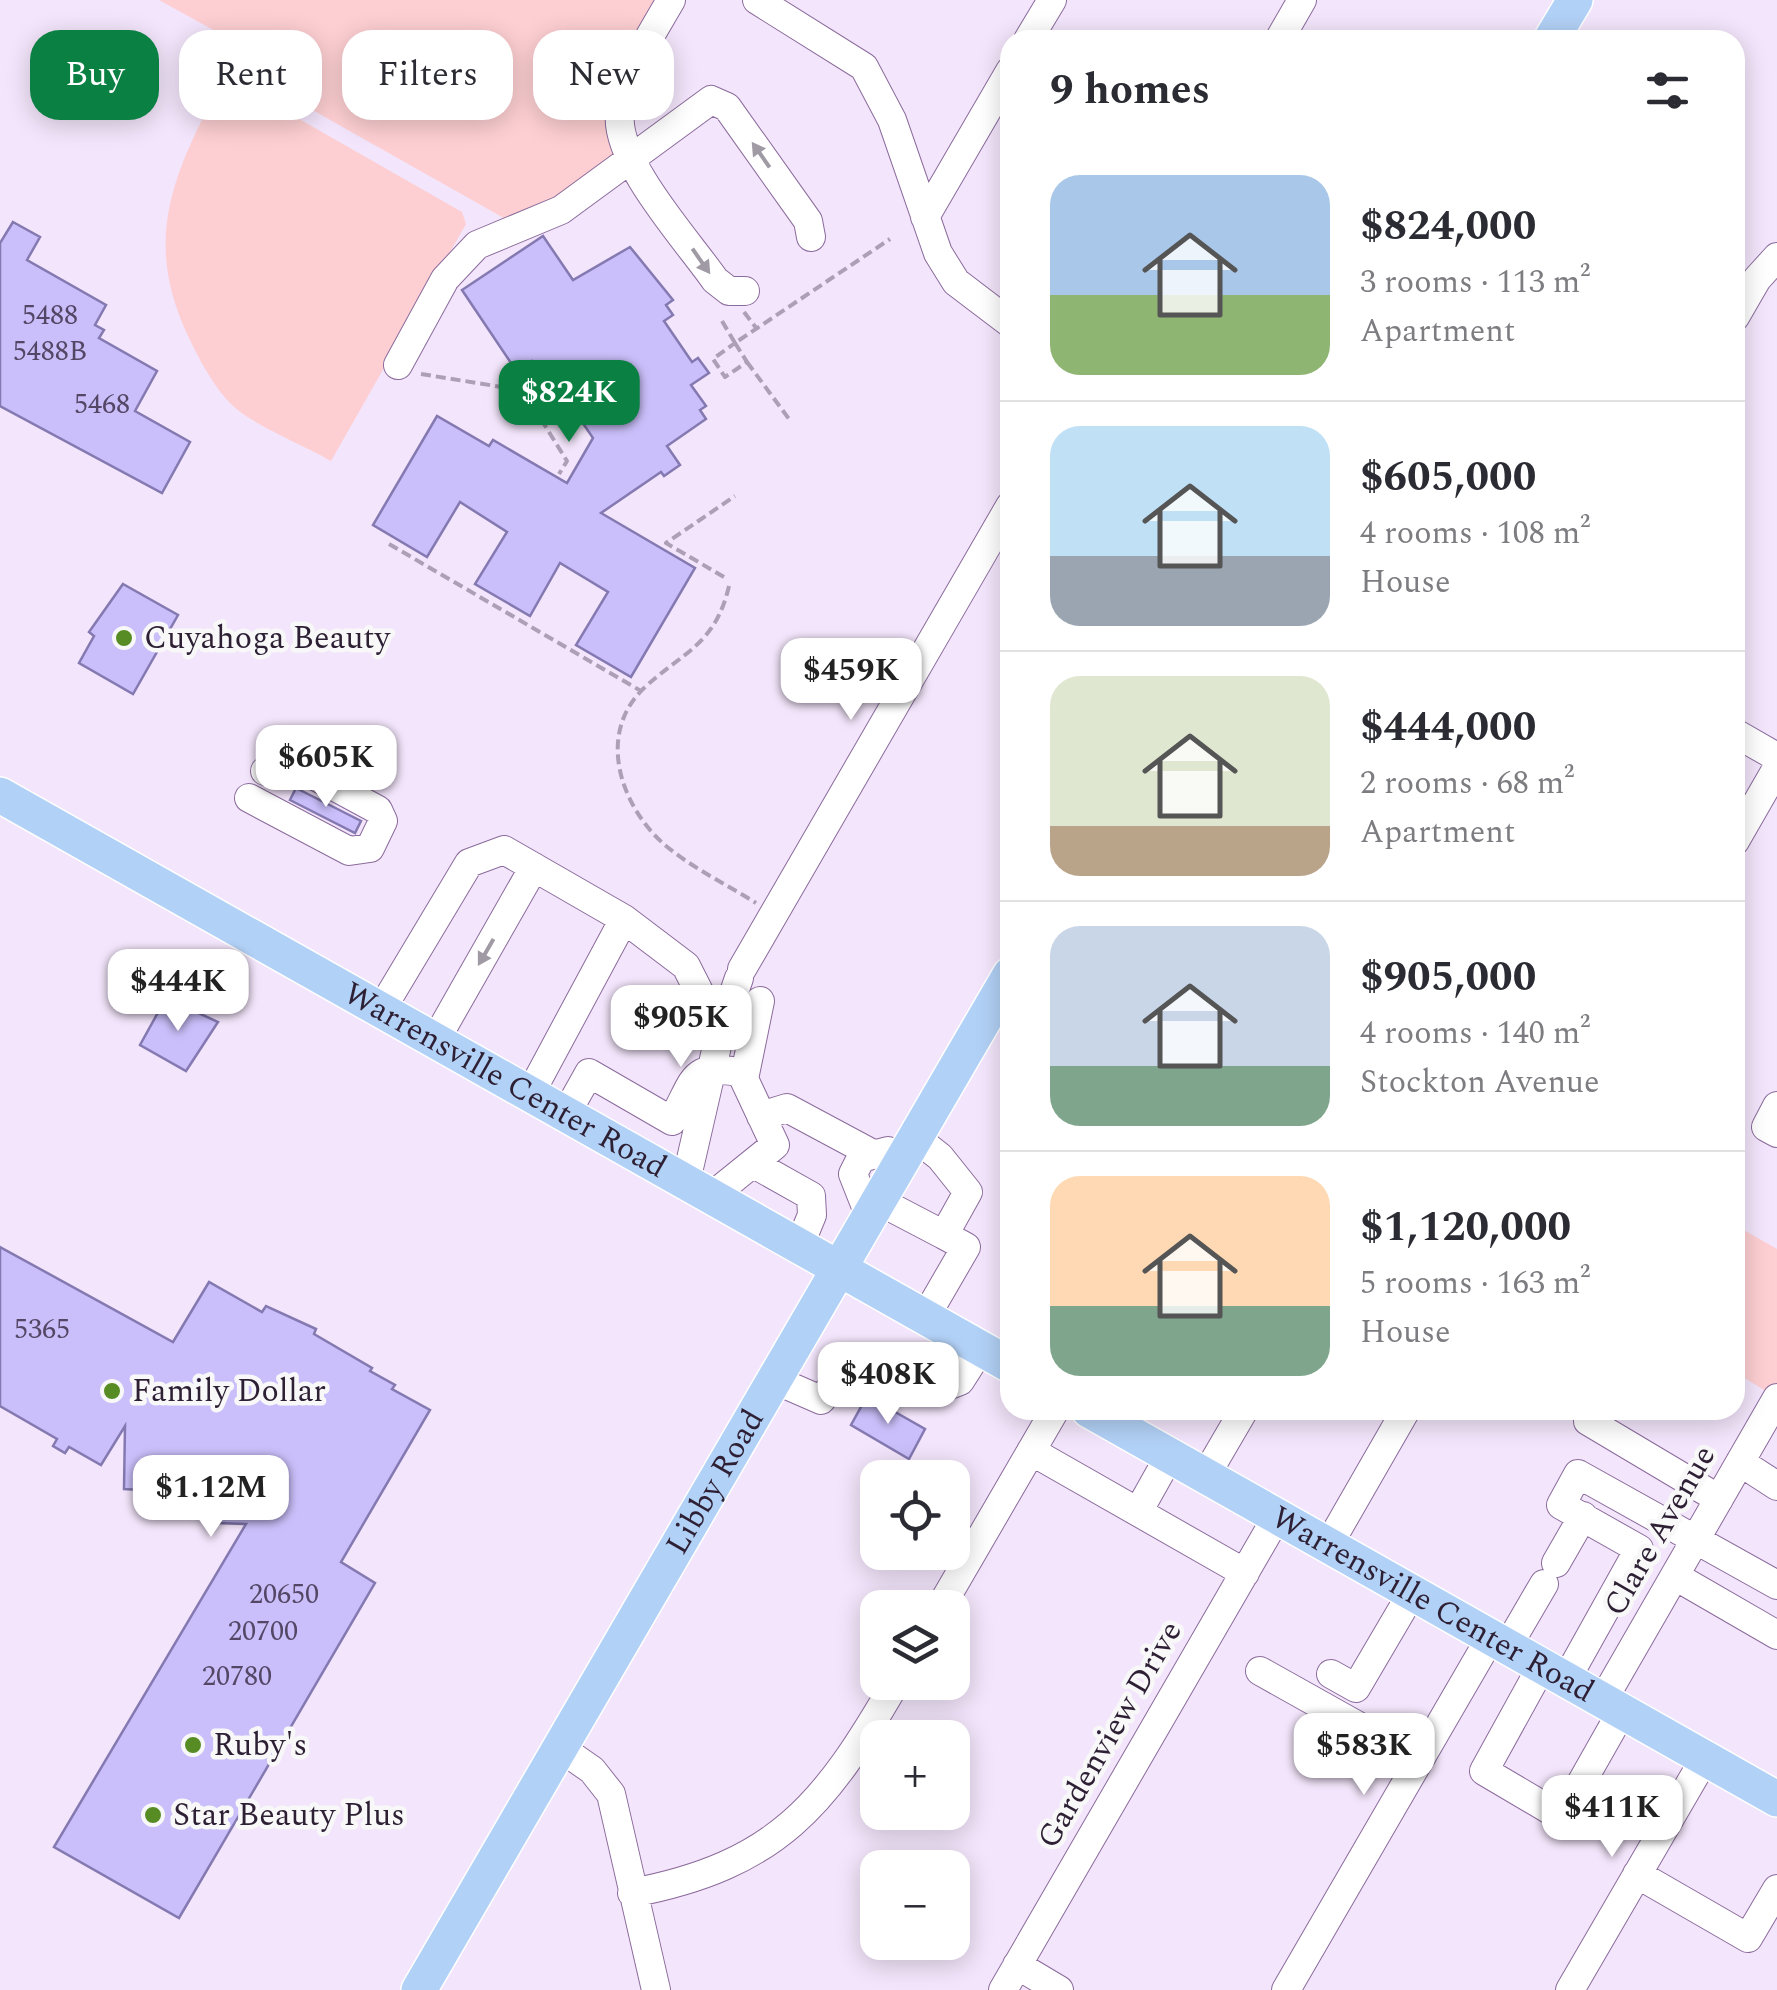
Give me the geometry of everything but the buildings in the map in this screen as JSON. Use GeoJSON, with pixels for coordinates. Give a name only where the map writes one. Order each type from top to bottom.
{"type":"FeatureCollection","features":[{"type":"Feature","properties":{"kind":"main road"},"geometry":{"type":"LineString","coordinates":[[1558,30],[1574,0]]}},
{"type":"Feature","properties":{"kind":"main road","name":"Warrensville Center Road"},"geometry":{"type":"LineString","coordinates":[[0,795],[996,1356]]}},
{"type":"Feature","properties":{"kind":"main road","name":"Libby Road"},"geometry":{"type":"LineString","coordinates":[[419,1990],[1000,992]]}},
{"type":"Feature","properties":{"kind":"main road","name":"Warrensville Center Road"},"geometry":{"type":"LineString","coordinates":[[1111,1420],[1777,1799]]}},
{"type":"Feature","properties":{"kind":"street"},"geometry":{"type":"LineString","coordinates":[[671,0],[626,86],[619,118],[629,156],[715,280],[743,300]]}},
{"type":"Feature","properties":{"kind":"street"},"geometry":{"type":"LineString","coordinates":[[1034,30],[1052,0]]}},
{"type":"Feature","properties":{"kind":"street"},"geometry":{"type":"LineString","coordinates":[[1285,30],[1302,0]]}},
{"type":"Feature","properties":{"kind":"street"},"geometry":{"type":"LineString","coordinates":[[770,3],[864,68],[892,120],[938,253],[956,282],[1000,315]]}},
{"type":"Feature","properties":{"kind":"street"},"geometry":{"type":"LineString","coordinates":[[925,217],[1000,89]]}},
{"type":"Feature","properties":{"kind":"street"},"geometry":{"type":"LineString","coordinates":[[398,365],[445,279],[477,244],[560,210],[598,186],[629,156],[711,100],[727,107],[808,220],[810,237]]}},
{"type":"Feature","properties":{"kind":"street"},"geometry":{"type":"LineString","coordinates":[[1745,300],[1777,257]]}},
{"type":"Feature","properties":{"kind":"street"},"geometry":{"type":"LineString","coordinates":[[760,1001],[745,1085],[775,1144],[754,1164],[699,1188],[711,1066],[740,974],[1000,523]]}},
{"type":"Feature","properties":{"kind":"street"},"geometry":{"type":"LineString","coordinates":[[1745,740],[1777,758]]}},
{"type":"Feature","properties":{"kind":"street"},"geometry":{"type":"LineString","coordinates":[[1745,824],[1777,768]]}},
{"type":"Feature","properties":{"kind":"street"},"geometry":{"type":"LineString","coordinates":[[249,798],[349,851],[370,848],[383,821],[378,810],[304,770],[264,772]]}},
{"type":"Feature","properties":{"kind":"street"},"geometry":{"type":"LineString","coordinates":[[382,1010],[469,863],[504,850],[624,919],[686,966],[720,1033]]}},
{"type":"Feature","properties":{"kind":"street"},"geometry":{"type":"LineString","coordinates":[[435,1040],[534,867]]}},
{"type":"Feature","properties":{"kind":"street"},"geometry":{"type":"LineString","coordinates":[[530,1094],[624,919]]}},
{"type":"Feature","properties":{"kind":"street"},"geometry":{"type":"LineString","coordinates":[[566,1114],[589,1073],[672,1120],[699,1071],[711,1066],[745,1073]]}},
{"type":"Feature","properties":{"kind":"street"},"geometry":{"type":"LineString","coordinates":[[1777,1106],[1766,1127],[1777,1133]]}},
{"type":"Feature","properties":{"kind":"street"},"geometry":{"type":"LineString","coordinates":[[761,1116],[787,1108],[871,1153]]}},
{"type":"Feature","properties":{"kind":"street"},"geometry":{"type":"LineString","coordinates":[[926,1316],[966,1247],[874,1209],[853,1174],[856,1165],[871,1153],[912,1144],[940,1157],[968,1192],[944,1235]]}},
{"type":"Feature","properties":{"kind":"street"},"geometry":{"type":"LineString","coordinates":[[754,1164],[811,1196],[812,1215],[800,1244]]}},
{"type":"Feature","properties":{"kind":"street"},"geometry":{"type":"LineString","coordinates":[[774,1380],[821,1400],[852,1362],[881,1360],[926,1386],[947,1386],[996,1356]]}},
{"type":"Feature","properties":{"kind":"street","name":"Clare Avenue"},"geometry":{"type":"LineString","coordinates":[[1555,1671],[1484,1771],[1562,1816],[1674,1576],[1777,1398]]}},
{"type":"Feature","properties":{"kind":"street"},"geometry":{"type":"LineString","coordinates":[[950,1590],[1049,1420]]}},
{"type":"Feature","properties":{"kind":"street"},"geometry":{"type":"LineString","coordinates":[[1206,1475],[1238,1420]]}},
{"type":"Feature","properties":{"kind":"street"},"geometry":{"type":"LineString","coordinates":[[1329,1544],[1400,1420]]}},
{"type":"Feature","properties":{"kind":"street"},"geometry":{"type":"LineString","coordinates":[[1588,1420],[1719,1499]]}},
{"type":"Feature","properties":{"kind":"street"},"geometry":{"type":"LineString","coordinates":[[1031,1451],[1245,1573]]}},
{"type":"Feature","properties":{"kind":"street"},"geometry":{"type":"LineString","coordinates":[[1138,1512],[1170,1455]]}},
{"type":"Feature","properties":{"kind":"street"},"geometry":{"type":"LineString","coordinates":[[1740,1462],[1777,1486]]}},
{"type":"Feature","properties":{"kind":"street"},"geometry":{"type":"LineString","coordinates":[[1639,1549],[1560,1505],[1578,1474],[1777,1585]]}},
{"type":"Feature","properties":{"kind":"street","name":"Gardenview Drive"},"geometry":{"type":"LineString","coordinates":[[1002,1990],[1278,1515]]}},
{"type":"Feature","properties":{"kind":"street"},"geometry":{"type":"LineString","coordinates":[[1286,1990],[1419,1760],[1550,1574],[1583,1516]]}},
{"type":"Feature","properties":{"kind":"street"},"geometry":{"type":"LineString","coordinates":[[1555,1671],[1657,1519]]}},
{"type":"Feature","properties":{"kind":"street"},"geometry":{"type":"LineString","coordinates":[[1674,1576],[1777,1635]]}},
{"type":"Feature","properties":{"kind":"street"},"geometry":{"type":"LineString","coordinates":[[1332,1674],[1356,1688],[1413,1591]]}},
{"type":"Feature","properties":{"kind":"street"},"geometry":{"type":"LineString","coordinates":[[1260,1671],[1419,1760]]}},
{"type":"Feature","properties":{"kind":"street"},"geometry":{"type":"LineString","coordinates":[[632,1893],[727,1867],[773,1841],[822,1798],[853,1756],[886,1700]]}},
{"type":"Feature","properties":{"kind":"street"},"geometry":{"type":"LineString","coordinates":[[559,1748],[592,1770],[611,1794],[656,1990]]}},
{"type":"Feature","properties":{"kind":"street"},"geometry":{"type":"LineString","coordinates":[[1570,1990],[1705,1758]]}},
{"type":"Feature","properties":{"kind":"street"},"geometry":{"type":"LineString","coordinates":[[1637,1874],[1748,1938],[1777,1889]]}},
{"type":"Feature","properties":{"kind":"street"},"geometry":{"type":"LineString","coordinates":[[1017,1965],[1059,1990]]}},
{"type":"Feature","properties":{"kind":"path"},"geometry":{"type":"LineString","coordinates":[[748,362],[724,378],[713,358],[890,238]]}},
{"type":"Feature","properties":{"kind":"path"},"geometry":{"type":"LineString","coordinates":[[743,300],[757,329]]}},
{"type":"Feature","properties":{"kind":"path"},"geometry":{"type":"LineString","coordinates":[[722,321],[789,419]]}},
{"type":"Feature","properties":{"kind":"path"},"geometry":{"type":"LineString","coordinates":[[398,365],[433,380],[508,388],[529,400],[567,461],[559,474]]}},
{"type":"Feature","properties":{"kind":"path"},"geometry":{"type":"LineString","coordinates":[[724,577],[666,543],[735,496]]}},
{"type":"Feature","properties":{"kind":"path"},"geometry":{"type":"LineString","coordinates":[[389,544],[641,691]]}},
{"type":"Feature","properties":{"kind":"path"},"geometry":{"type":"LineString","coordinates":[[729,586],[723,612],[696,650],[641,691],[618,729],[616,762],[629,799],[664,844],[756,903]]}},
{"type":"Feature","properties":{"kind":"shaded area"},"geometry":{"type":"Polygon","coordinates":[[[159,0],[662,0],[643,30],[533,30],[533,120],[631,120],[627,169],[511,222],[322,115],[322,30],[213,30],[159,0]]]}},
{"type":"Feature","properties":{"kind":"shaded area"},"geometry":{"type":"Polygon","coordinates":[[[202,120],[301,120],[462,212],[466,224],[331,461],[240,412],[219,389],[189,338],[174,301],[166,235],[170,204],[202,120]]]}},
{"type":"Feature","properties":{"kind":"shaded area"},"geometry":{"type":"Polygon","coordinates":[[[1745,1231],[1777,1249],[1777,1398],[1745,1378],[1745,1231]]]}},
{"type":"Feature","properties":{"kind":"place","name":"Cuyahoga Beauty"},"geometry":{"type":"Point","coordinates":[124,638]}},
{"type":"Feature","properties":{"kind":"place","name":"Family Dollar"},"geometry":{"type":"Point","coordinates":[112,1391]}},
{"type":"Feature","properties":{"kind":"place","name":"Ruby's"},"geometry":{"type":"Point","coordinates":[193,1745]}},
{"type":"Feature","properties":{"kind":"place","name":"Star Beauty Plus"},"geometry":{"type":"Point","coordinates":[153,1815]}}]}
